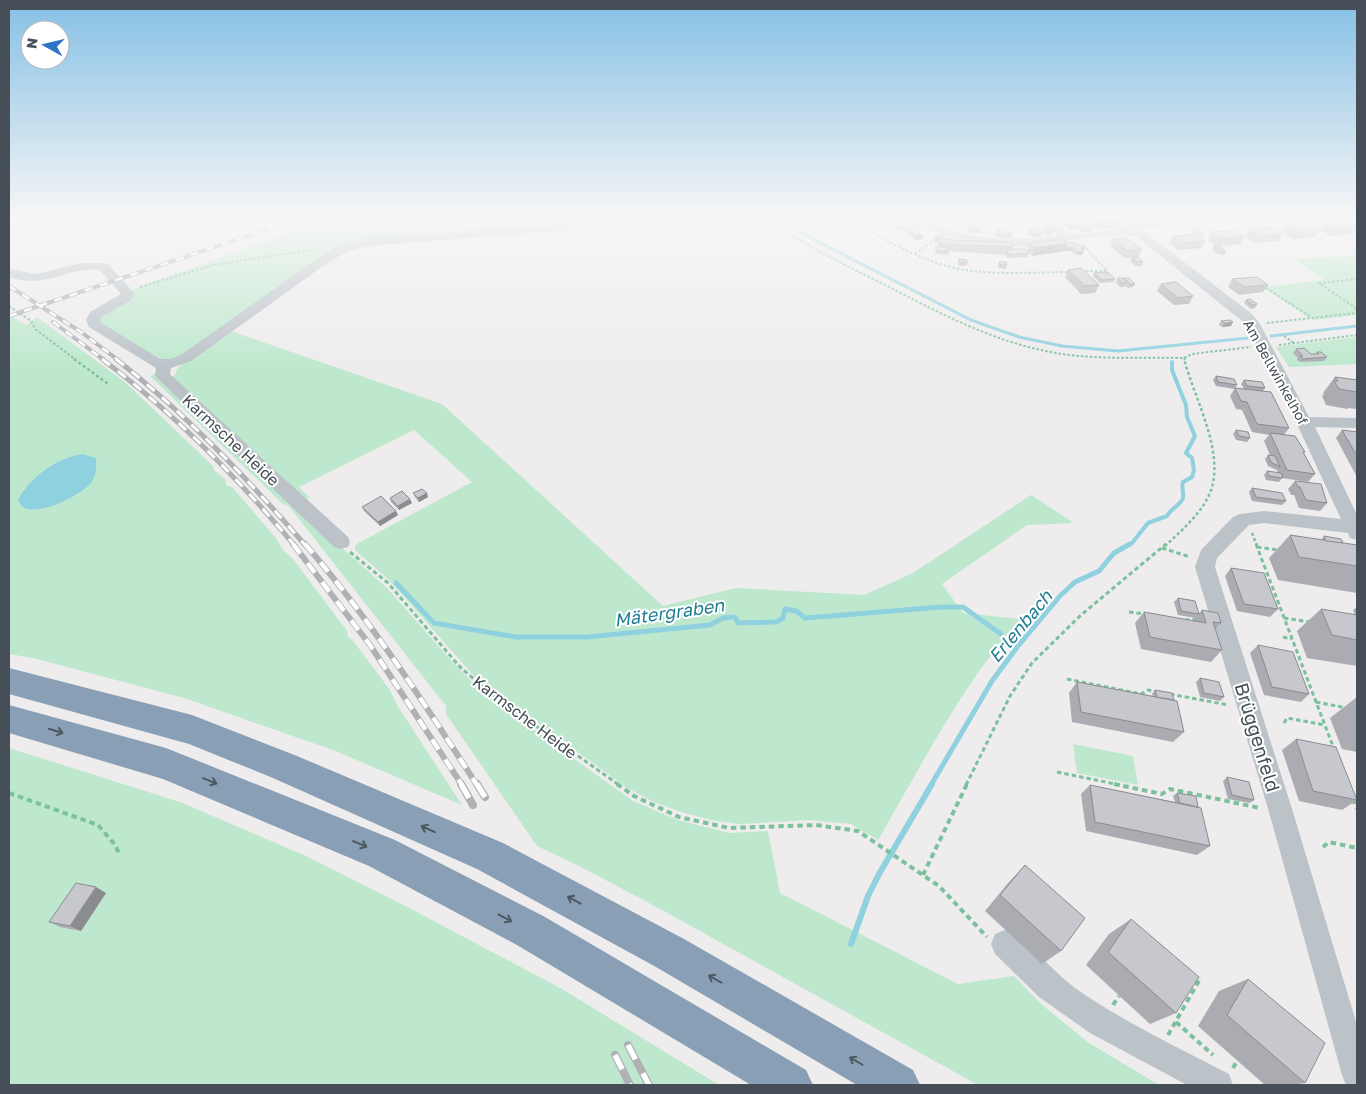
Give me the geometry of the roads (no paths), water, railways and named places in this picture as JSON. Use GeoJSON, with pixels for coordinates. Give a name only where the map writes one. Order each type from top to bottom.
{"type":"FeatureCollection","features":[{"type":"Feature","properties":{"kind":"highway"},"geometry":{"type":"LineString","coordinates":[[9,681],[192,730],[285,767],[490,856],[670,953],[898,1085]]}},
{"type":"Feature","properties":{"kind":"highway"},"geometry":{"type":"LineString","coordinates":[[9,719],[166,764],[382,853],[539,936],[791,1085]]}},
{"type":"Feature","properties":{"kind":"street"},"geometry":{"type":"LineString","coordinates":[[9,273],[22,278],[37,278],[84,267]]}},
{"type":"Feature","properties":{"kind":"street"},"geometry":{"type":"LineString","coordinates":[[102,267],[128,294],[125,298],[95,315],[94,324],[151,361],[164,365],[186,358],[313,267]]}},
{"type":"Feature","properties":{"kind":"street","name":"Am Bellwinkelhof"},"geometry":{"type":"LineString","coordinates":[[1183,267],[1247,317],[1253,324],[1356,527]]}},
{"type":"Feature","properties":{"kind":"street","name":"Karmsche Heide"},"geometry":{"type":"LineString","coordinates":[[164,365],[162,376],[341,542]]}},
{"type":"Feature","properties":{"kind":"street"},"geometry":{"type":"LineString","coordinates":[[1304,422],[1357,423]]}},
{"type":"Feature","properties":{"kind":"street","name":"Brüggenfeld"},"geometry":{"type":"LineString","coordinates":[[1353,1085],[1357,1076],[1281,812],[1205,567],[1208,555],[1239,522],[1246,518],[1264,517],[1356,527]]}},
{"type":"Feature","properties":{"kind":"street"},"geometry":{"type":"LineString","coordinates":[[1005,944],[1049,987],[1100,1023],[1157,1054],[1223,1071]]}},
{"type":"Feature","properties":{"kind":"water"},"geometry":{"type":"Polygon","coordinates":[[[83,454],[96,458],[94,478],[85,489],[69,499],[50,507],[32,509],[22,506],[18,500],[23,492],[45,470],[64,459],[83,454]]]}},
{"type":"Feature","properties":{"kind":"waterway"},"geometry":{"type":"LineString","coordinates":[[868,267],[971,320],[1019,337],[1062,346],[1118,351],[1248,338]]}},
{"type":"Feature","properties":{"kind":"waterway"},"geometry":{"type":"LineString","coordinates":[[1271,336],[1357,326]]}},
{"type":"Feature","properties":{"kind":"waterway","name":"Erlenbach"},"geometry":{"type":"LineString","coordinates":[[1127,546],[1132,543],[1148,523],[1167,516],[1180,503],[1183,498],[1183,482],[1192,477],[1194,470],[1192,458],[1186,453],[1195,436],[1187,417],[1186,405],[1172,370],[1172,362]]}},
{"type":"Feature","properties":{"kind":"waterway","name":"Erlenbach"},"geometry":{"type":"LineString","coordinates":[[931,785],[992,681],[1018,646],[1060,596],[1075,582],[1099,571],[1114,553],[1130,544]]}},
{"type":"Feature","properties":{"kind":"waterway","name":"Mätergraben"},"geometry":{"type":"LineString","coordinates":[[396,583],[434,623],[516,637],[587,637],[710,625],[723,618],[735,617],[738,623],[776,622],[783,618],[785,609],[796,611],[805,618],[942,607],[963,607],[1001,634]]}},
{"type":"Feature","properties":{"kind":"waterway","name":"Erlenbach"},"geometry":{"type":"LineString","coordinates":[[851,944],[868,896],[879,874],[932,784]]}},
{"type":"Feature","properties":{"kind":"railway"},"geometry":{"type":"LineString","coordinates":[[40,306],[155,267]]}},
{"type":"Feature","properties":{"kind":"railway"},"geometry":{"type":"LineString","coordinates":[[9,286],[40,306]]}},
{"type":"Feature","properties":{"kind":"railway"},"geometry":{"type":"LineString","coordinates":[[9,316],[40,306]]}},
{"type":"Feature","properties":{"kind":"railway"},"geometry":{"type":"LineString","coordinates":[[40,306],[81,332],[118,360]]}},
{"type":"Feature","properties":{"kind":"railway"},"geometry":{"type":"LineString","coordinates":[[53,322],[104,360]]}},
{"type":"Feature","properties":{"kind":"railway"},"geometry":{"type":"LineString","coordinates":[[102,359],[154,401],[204,447],[295,546]]}},
{"type":"Feature","properties":{"kind":"railway"},"geometry":{"type":"LineString","coordinates":[[116,359],[191,424],[261,496],[306,546]]}},
{"type":"Feature","properties":{"kind":"railway"},"geometry":{"type":"LineString","coordinates":[[293,544],[370,645],[462,785]]}},
{"type":"Feature","properties":{"kind":"railway"},"geometry":{"type":"LineString","coordinates":[[305,544],[374,632],[477,785]]}},
{"type":"Feature","properties":{"kind":"railway"},"geometry":{"type":"LineString","coordinates":[[461,784],[473,805]]}},
{"type":"Feature","properties":{"kind":"railway"},"geometry":{"type":"LineString","coordinates":[[477,784],[485,797]]}},
{"type":"Feature","properties":{"kind":"railway"},"geometry":{"type":"LineString","coordinates":[[628,1045],[649,1085]]}},
{"type":"Feature","properties":{"kind":"railway"},"geometry":{"type":"LineString","coordinates":[[615,1055],[630,1085]]}}]}
